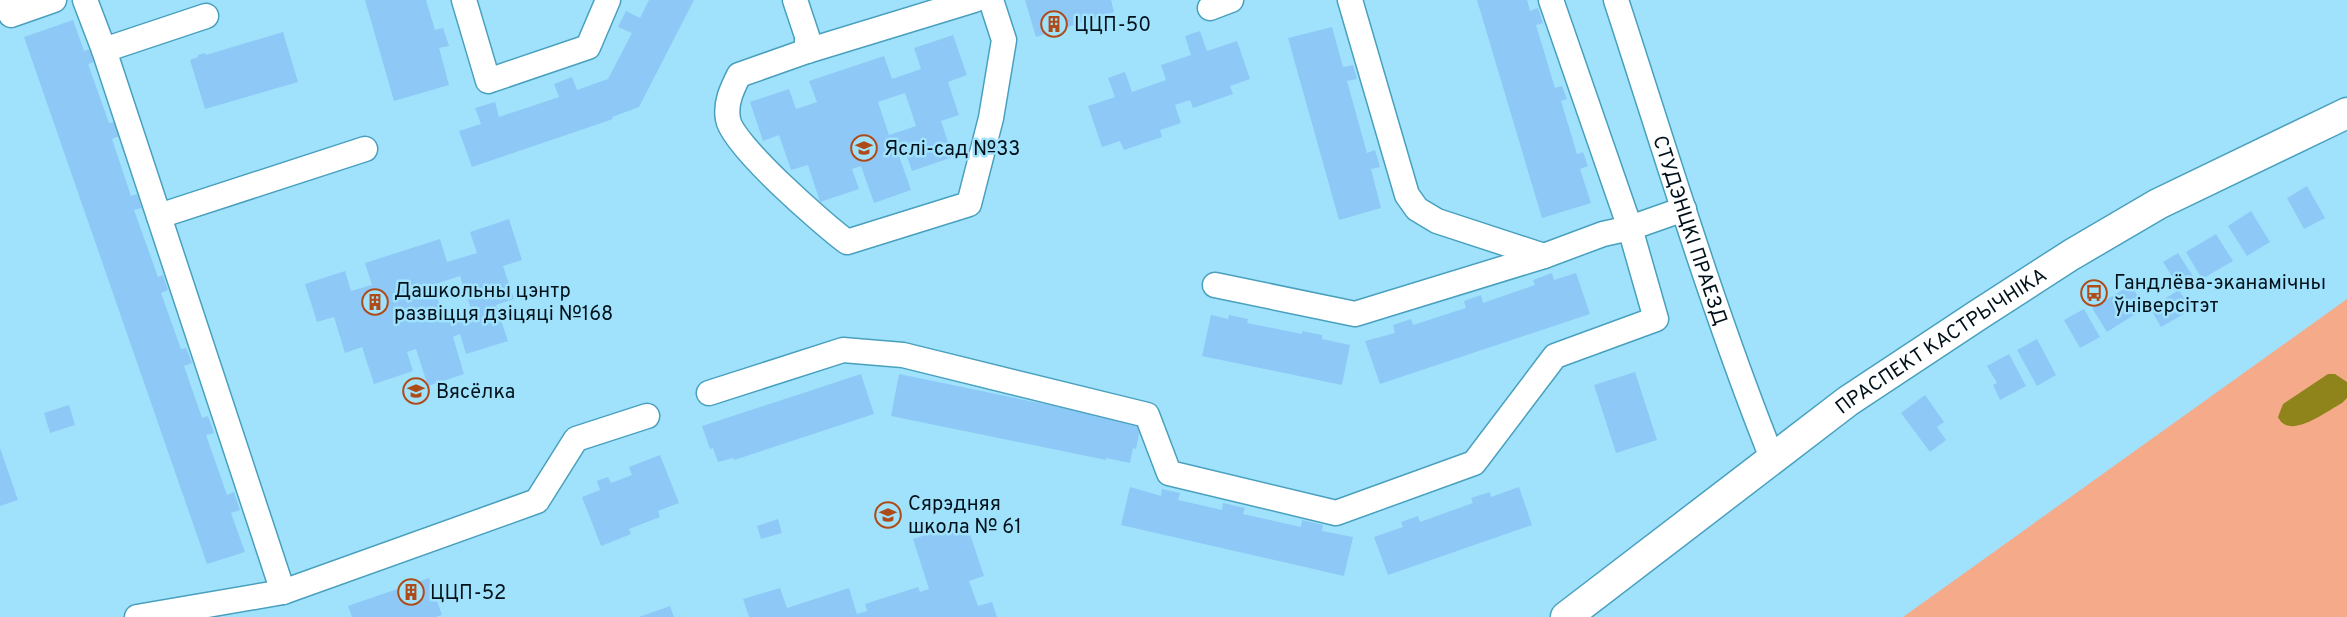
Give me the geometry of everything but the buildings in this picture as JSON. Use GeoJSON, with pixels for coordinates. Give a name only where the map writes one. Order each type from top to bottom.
{"type":"FeatureCollection","features":[{"type":"Feature","properties":{"kind":"main road","name":"ПРАСПЕКТ КАСТРЫЧНІКА"},"geometry":{"type":"LineString","coordinates":[[1566,617],[1848,401],[2071,255],[2158,204],[2347,113]]}},
{"type":"Feature","properties":{"kind":"street"},"geometry":{"type":"LineString","coordinates":[[6,14],[54,0]]}},
{"type":"Feature","properties":{"kind":"street"},"geometry":{"type":"LineString","coordinates":[[85,0],[104,50],[283,592]]}},
{"type":"Feature","properties":{"kind":"street"},"geometry":{"type":"LineString","coordinates":[[464,0],[488,81],[588,47],[608,0]]}},
{"type":"Feature","properties":{"kind":"street"},"geometry":{"type":"LineString","coordinates":[[795,0],[807,36],[807,51]]}},
{"type":"Feature","properties":{"kind":"street"},"geometry":{"type":"LineString","coordinates":[[974,0],[807,51],[739,75],[729,94],[728,121],[748,151],[824,226],[847,242],[969,204],[991,118],[1004,40],[991,0]]}},
{"type":"Feature","properties":{"kind":"street"},"geometry":{"type":"LineString","coordinates":[[1350,0],[1407,195],[1417,209],[1437,221],[1544,256]]}},
{"type":"Feature","properties":{"kind":"street"},"geometry":{"type":"LineString","coordinates":[[709,393],[843,350],[903,355],[1147,415],[1169,472],[1336,513],[1474,464],[1555,356],[1656,319],[1630,228],[1551,0]]}},
{"type":"Feature","properties":{"kind":"street","name":"СТУДЭНЦКІ ПРАЕЗД"},"geometry":{"type":"LineString","coordinates":[[1616,0],[1684,209],[1754,412],[1773,458]]}},
{"type":"Feature","properties":{"kind":"street"},"geometry":{"type":"LineString","coordinates":[[104,50],[206,16]]}},
{"type":"Feature","properties":{"kind":"street"},"geometry":{"type":"LineString","coordinates":[[159,216],[365,149]]}},
{"type":"Feature","properties":{"kind":"street"},"geometry":{"type":"LineString","coordinates":[[1215,285],[1356,314],[1544,256],[1603,234],[1630,228],[1684,209]]}},
{"type":"Feature","properties":{"kind":"street"},"geometry":{"type":"LineString","coordinates":[[137,617],[283,592],[537,501],[576,439],[647,416]]}},
{"type":"Feature","properties":{"kind":"shaded area"},"geometry":{"type":"Polygon","coordinates":[[[2347,299],[2347,617],[1903,617],[2347,299]]]}},
{"type":"Feature","properties":{"kind":"shaded area"},"geometry":{"type":"Polygon","coordinates":[[[2328,374],[2335,374],[2347,382],[2347,398],[2308,422],[2291,426],[2283,424],[2278,417],[2283,404],[2328,374]]]}},
{"type":"Feature","properties":{"kind":"place","name":"ЦЦП-50"},"geometry":{"type":"Point","coordinates":[1054,24]}},
{"type":"Feature","properties":{"kind":"place","name":"Яслі-сад №33"},"geometry":{"type":"Point","coordinates":[864,148]}},
{"type":"Feature","properties":{"kind":"place","name":"Гандлёва-эканамічны ўніверсітэт"},"geometry":{"type":"Point","coordinates":[2094,293]}},
{"type":"Feature","properties":{"kind":"place","name":"Дашкольны цэнтр развіцця дзіцяці №168"},"geometry":{"type":"Point","coordinates":[375,302]}},
{"type":"Feature","properties":{"kind":"place","name":"Вясёлка"},"geometry":{"type":"Point","coordinates":[416,391]}},
{"type":"Feature","properties":{"kind":"place","name":"Сярэдняя школа № 61"},"geometry":{"type":"Point","coordinates":[888,515]}},
{"type":"Feature","properties":{"kind":"place","name":"ЦЦП-52"},"geometry":{"type":"Point","coordinates":[411,592]}}]}
